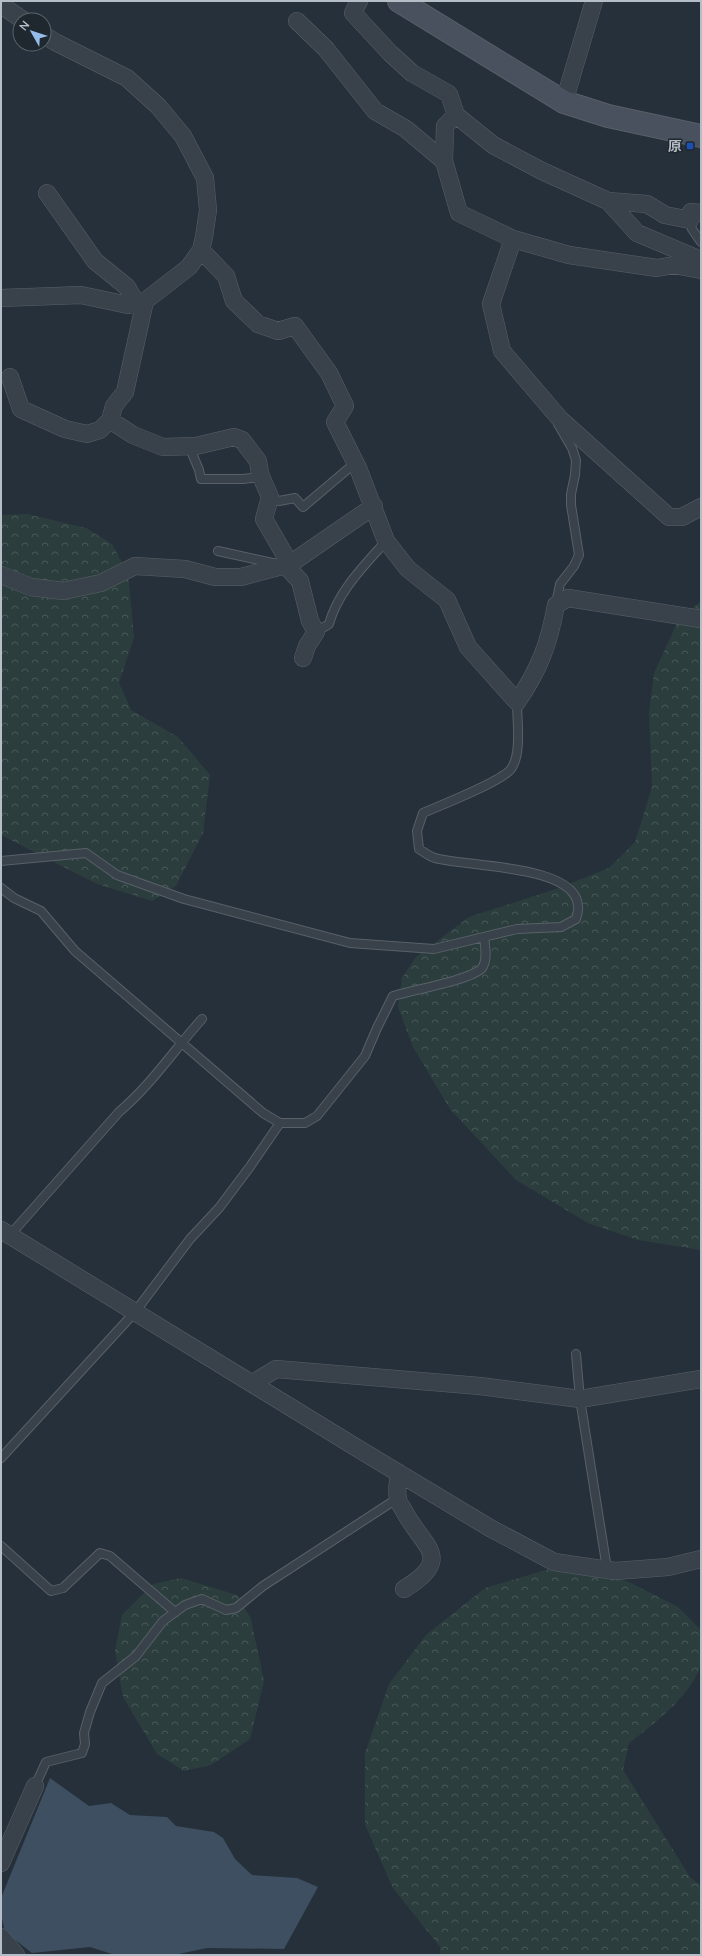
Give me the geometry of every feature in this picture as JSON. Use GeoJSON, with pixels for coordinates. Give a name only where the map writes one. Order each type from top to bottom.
{"type":"FeatureCollection","features":[{"type":"Feature","properties":{"kind":"main road"},"geometry":{"type":"LineString","coordinates":[[399,1],[564,102],[608,116],[701,136]]}},
{"type":"Feature","properties":{"kind":"street"},"geometry":{"type":"LineString","coordinates":[[359,1],[353,13],[390,53],[412,73],[449,94],[456,115],[493,145],[542,171],[608,201],[647,204],[665,215],[695,216]]}},
{"type":"Feature","properties":{"kind":"street"},"geometry":{"type":"LineString","coordinates":[[564,102],[594,1]]}},
{"type":"Feature","properties":{"kind":"street"},"geometry":{"type":"LineString","coordinates":[[1,5],[12,12]]}},
{"type":"Feature","properties":{"kind":"street"},"geometry":{"type":"LineString","coordinates":[[297,21],[326,49],[375,111],[406,129],[444,161]]}},
{"type":"Feature","properties":{"kind":"street"},"geometry":{"type":"LineString","coordinates":[[1,298],[81,295],[128,305],[140,302],[189,267],[201,250],[204,237],[208,210],[205,178],[183,136],[158,106],[127,78],[52,40]]}},
{"type":"Feature","properties":{"kind":"street"},"geometry":{"type":"LineString","coordinates":[[456,115],[445,126],[444,161],[459,213],[513,239],[569,255],[657,268],[674,265],[701,270]]}},
{"type":"Feature","properties":{"kind":"street"},"geometry":{"type":"LineString","coordinates":[[47,193],[95,261],[127,287],[140,302]]}},
{"type":"Feature","properties":{"kind":"street"},"geometry":{"type":"LineString","coordinates":[[608,201],[637,234],[701,260]]}},
{"type":"Feature","properties":{"kind":"street"},"geometry":{"type":"LineString","coordinates":[[513,239],[491,304],[502,351],[560,419],[669,517],[682,517],[701,507]]}},
{"type":"Feature","properties":{"kind":"street"},"geometry":{"type":"LineString","coordinates":[[201,250],[226,276],[234,301],[258,324],[278,331],[294,326],[329,373],[345,406],[335,422],[374,506],[386,541],[408,569],[447,600],[468,647],[517,702],[532,680],[550,635],[556,605],[568,598],[701,619]]}},
{"type":"Feature","properties":{"kind":"street"},"geometry":{"type":"LineString","coordinates":[[10,377],[21,409],[65,429],[87,434],[100,430],[110,420],[114,406],[124,392],[140,302]]}},
{"type":"Feature","properties":{"kind":"street"},"geometry":{"type":"LineString","coordinates":[[110,420],[133,435],[163,447],[196,446],[234,437],[242,440],[258,461],[261,477],[270,497],[264,519],[288,565],[300,581],[310,622],[316,632],[307,646],[303,658]]}},
{"type":"Feature","properties":{"kind":"street"},"geometry":{"type":"LineString","coordinates":[[1,575],[30,587],[63,591],[101,583],[135,566],[185,569],[215,577],[241,577],[288,565],[374,506]]}},
{"type":"Feature","properties":{"kind":"street"},"geometry":{"type":"LineString","coordinates":[[5,1232],[490,1528],[554,1562],[615,1571],[668,1567],[701,1559]]}},
{"type":"Feature","properties":{"kind":"street"},"geometry":{"type":"LineString","coordinates":[[253,1383],[276,1369],[480,1386],[580,1399],[701,1379]]}},
{"type":"Feature","properties":{"kind":"street"},"geometry":{"type":"LineString","coordinates":[[399,1473],[398,1498],[407,1517],[428,1546],[432,1557],[429,1569],[420,1579],[404,1590]]}},
{"type":"Feature","properties":{"kind":"street"},"geometry":{"type":"LineString","coordinates":[[1,1863],[35,1786]]}},
{"type":"Feature","properties":{"kind":"street"},"geometry":{"type":"LineString","coordinates":[[1,1937],[16,1955]]}},
{"type":"Feature","properties":{"kind":"lane"},"geometry":{"type":"LineString","coordinates":[[695,216],[692,229],[701,242]]}},
{"type":"Feature","properties":{"kind":"lane"},"geometry":{"type":"LineString","coordinates":[[556,605],[560,584],[574,566],[579,555],[571,505],[571,494],[576,460],[572,448],[558,424],[560,419]]}},
{"type":"Feature","properties":{"kind":"lane"},"geometry":{"type":"LineString","coordinates":[[189,446],[201,479],[243,479],[261,477]]}},
{"type":"Feature","properties":{"kind":"lane"},"geometry":{"type":"LineString","coordinates":[[270,497],[279,501],[295,498],[303,507],[355,463]]}},
{"type":"Feature","properties":{"kind":"lane"},"geometry":{"type":"LineString","coordinates":[[316,632],[329,624],[334,607],[355,577],[386,541]]}},
{"type":"Feature","properties":{"kind":"lane"},"geometry":{"type":"LineString","coordinates":[[218,551],[288,565]]}},
{"type":"Feature","properties":{"kind":"lane"},"geometry":{"type":"LineString","coordinates":[[1,861],[86,853],[118,875],[184,899],[350,943],[434,950],[517,929],[561,927],[576,919],[578,906],[574,893],[555,879],[499,866],[435,858],[419,850],[417,831],[423,813],[488,784],[511,769],[518,746],[517,702]]}},
{"type":"Feature","properties":{"kind":"lane"},"geometry":{"type":"LineString","coordinates":[[1,888],[14,898],[41,911],[76,951],[263,1113],[280,1123],[305,1123],[318,1116],[365,1056],[376,1028],[393,996],[472,975],[482,967],[486,953],[484,937]]}},
{"type":"Feature","properties":{"kind":"lane"},"geometry":{"type":"LineString","coordinates":[[5,1232],[119,1112],[136,1098],[181,1042],[202,1019]]}},
{"type":"Feature","properties":{"kind":"lane"},"geometry":{"type":"LineString","coordinates":[[1,1458],[135,1312],[190,1239],[219,1208],[250,1168],[280,1123]]}},
{"type":"Feature","properties":{"kind":"lane"},"geometry":{"type":"LineString","coordinates":[[576,1354],[580,1399],[607,1570]]}},
{"type":"Feature","properties":{"kind":"lane"},"geometry":{"type":"LineString","coordinates":[[35,1786],[46,1762],[75,1756],[82,1753],[85,1744],[84,1732],[102,1683],[136,1656],[163,1621],[185,1605],[202,1599],[226,1610],[236,1608],[263,1586],[398,1498]]}},
{"type":"Feature","properties":{"kind":"lane"},"geometry":{"type":"LineString","coordinates":[[1,1546],[51,1591],[63,1588],[100,1553],[110,1556],[175,1612]]}},
{"type":"Feature","properties":{"kind":"green space"},"geometry":{"type":"Polygon","coordinates":[[[27,514],[86,528],[112,544],[128,574],[134,637],[119,683],[131,710],[178,737],[210,775],[203,833],[176,886],[152,901],[97,884],[1,835],[1,515],[27,514]]]}},
{"type":"Feature","properties":{"kind":"green space"},"geometry":{"type":"Polygon","coordinates":[[[701,601],[701,1250],[638,1240],[588,1223],[516,1180],[450,1109],[413,1047],[398,1007],[402,978],[416,957],[469,917],[556,889],[609,868],[635,842],[652,787],[649,713],[654,673],[678,621],[701,601]]]}},
{"type":"Feature","properties":{"kind":"green space"},"geometry":{"type":"Polygon","coordinates":[[[553,1568],[627,1581],[678,1607],[701,1630],[701,1664],[697,1675],[690,1686],[671,1708],[629,1743],[623,1770],[690,1877],[701,1886],[701,1955],[440,1955],[440,1947],[393,1888],[365,1825],[365,1753],[389,1684],[426,1635],[485,1588],[553,1568]]]}},
{"type":"Feature","properties":{"kind":"green space"},"geometry":{"type":"Polygon","coordinates":[[[181,1578],[237,1595],[251,1619],[264,1681],[250,1739],[211,1765],[184,1771],[157,1754],[123,1697],[115,1651],[122,1615],[153,1584],[181,1578]]]}},
{"type":"Feature","properties":{"kind":"water"},"geometry":{"type":"Polygon","coordinates":[[[50,1778],[89,1806],[111,1803],[130,1815],[167,1817],[176,1826],[214,1832],[223,1838],[235,1859],[252,1875],[297,1878],[318,1887],[284,1949],[207,1948],[174,1955],[115,1955],[90,1947],[32,1953],[5,1932],[1,1914],[1,1898],[50,1778]]]}},
{"type":"Feature","properties":{"kind":"place","name":"原"},"geometry":{"type":"Point","coordinates":[690,146]}}]}
